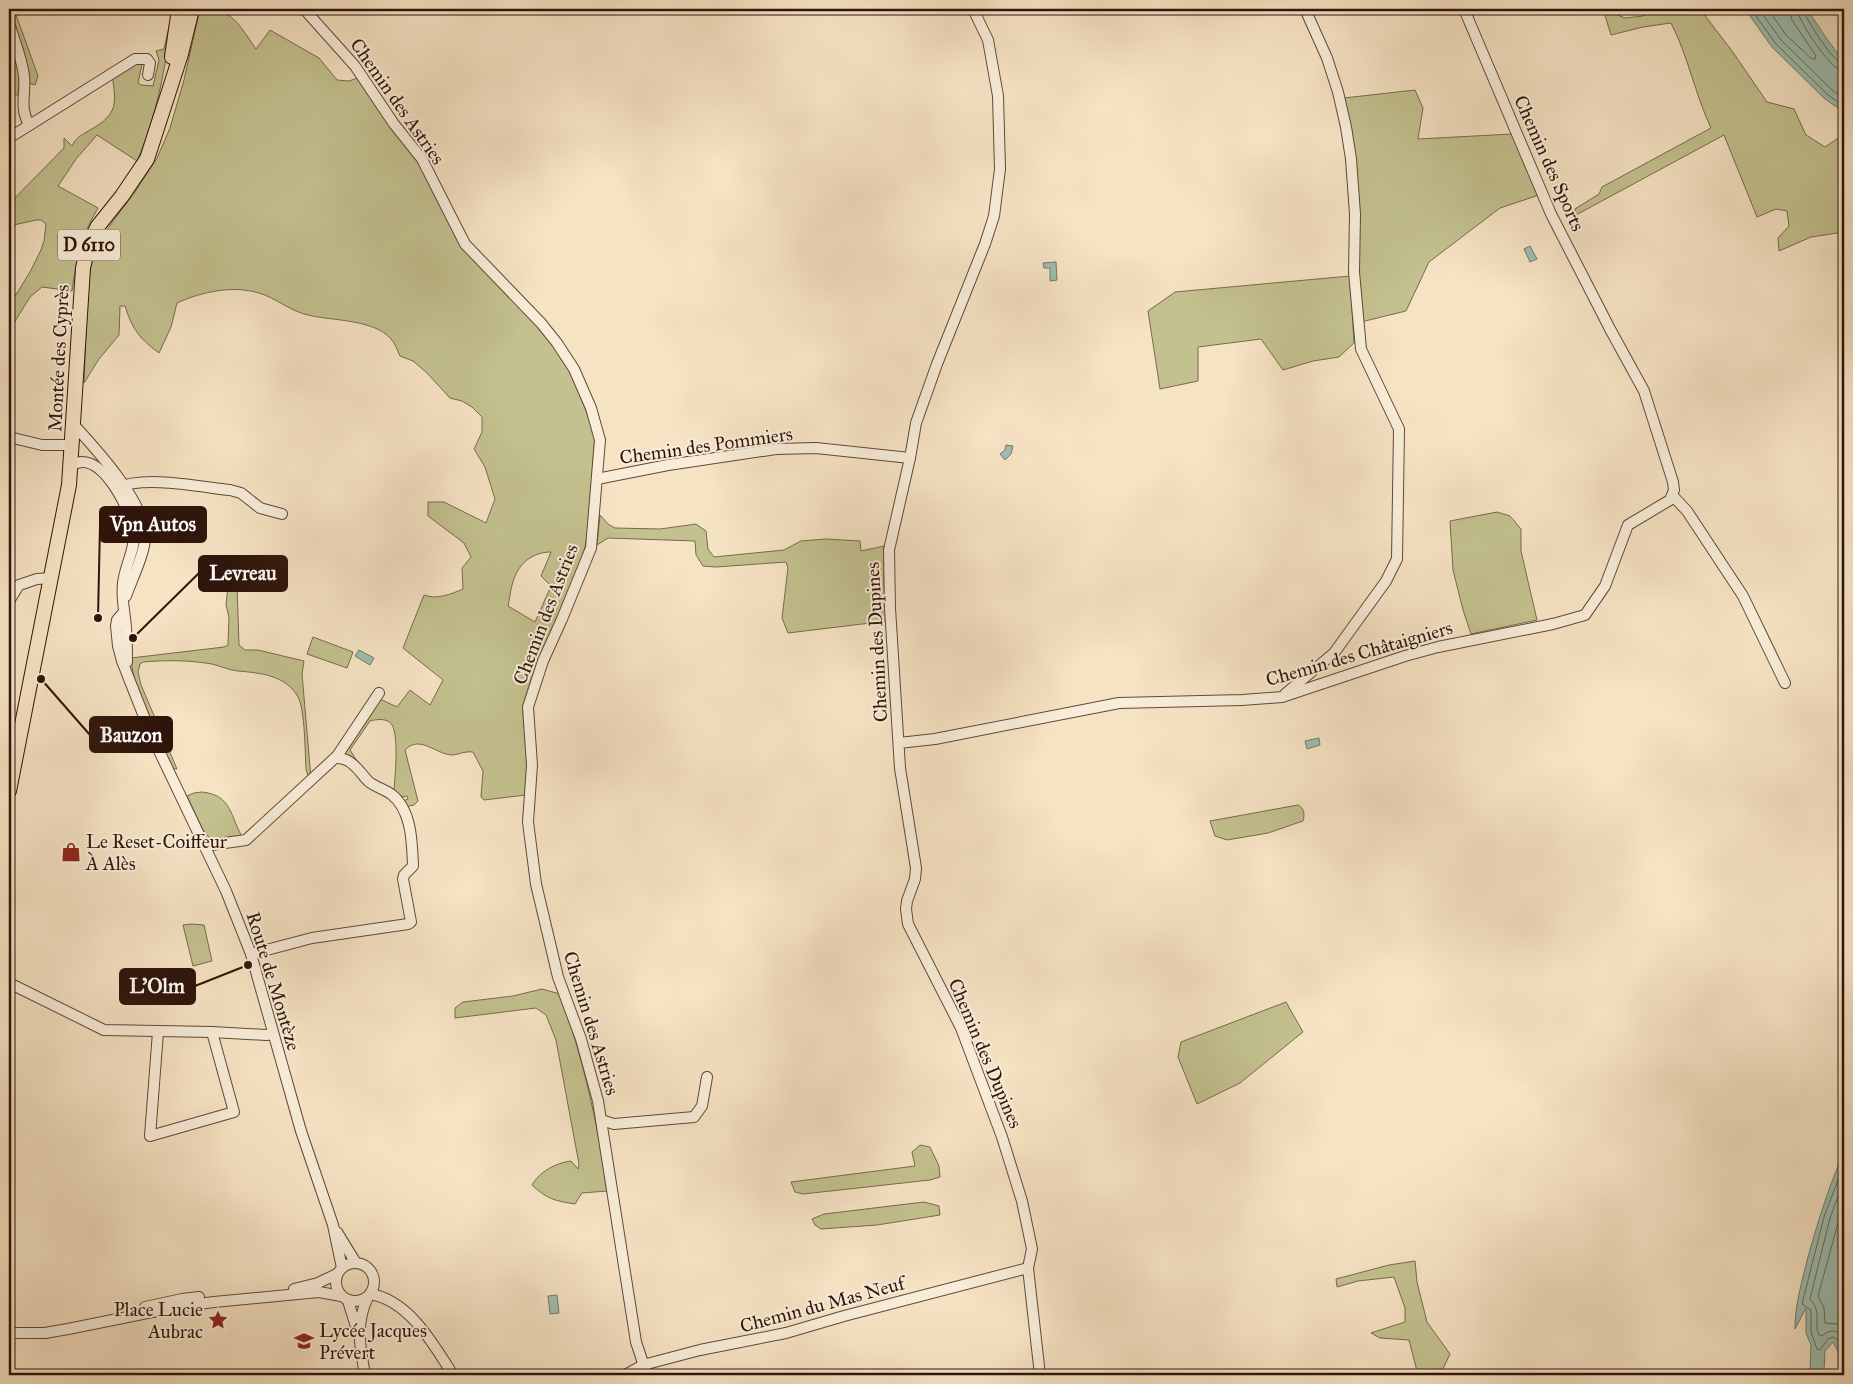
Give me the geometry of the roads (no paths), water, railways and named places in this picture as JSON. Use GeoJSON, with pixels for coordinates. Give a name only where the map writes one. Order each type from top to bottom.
{"type":"FeatureCollection","features":[{"type":"Feature","properties":{"kind":"main road","name":"Montée des Cyprès"},"geometry":{"type":"LineString","coordinates":[[170,87],[179,9]]}},
{"type":"Feature","properties":{"kind":"main road","name":"Montée des Cyprès"},"geometry":{"type":"LineString","coordinates":[[9,791],[69,484],[82,281],[88,246],[98,226],[148,159],[181,54],[192,9]]}},
{"type":"Feature","properties":{"kind":"street","name":"Chemin des Astries"},"geometry":{"type":"LineString","coordinates":[[304,9],[355,66],[394,124],[422,159],[465,244],[541,323],[557,343],[574,369],[591,408],[600,440],[591,548],[543,660],[528,707],[532,765],[528,822],[536,884],[558,977],[582,1039],[598,1101],[636,1342],[648,1375]]}},
{"type":"Feature","properties":{"kind":"street","name":"Chemin des Dupines"},"geometry":{"type":"LineString","coordinates":[[974,9],[988,40],[998,96],[1000,169],[994,216],[916,423],[910,458],[888,550],[890,608],[900,768],[916,868],[915,879],[907,901],[908,924],[961,1028],[1002,1137],[1022,1201],[1032,1250],[1028,1268],[1040,1375]]}},
{"type":"Feature","properties":{"kind":"street"},"geometry":{"type":"LineString","coordinates":[[1282,697],[1334,653],[1386,581],[1397,559],[1399,429],[1361,349],[1354,272],[1354,205],[1351,159],[1346,127],[1335,83],[1305,9]]}},
{"type":"Feature","properties":{"kind":"street","name":"Chemin des Sports"},"geometry":{"type":"LineString","coordinates":[[1464,9],[1551,214],[1644,391],[1673,482],[1673,496]]}},
{"type":"Feature","properties":{"kind":"street"},"geometry":{"type":"LineString","coordinates":[[9,23],[23,71],[23,111],[29,126]]}},
{"type":"Feature","properties":{"kind":"street"},"geometry":{"type":"LineString","coordinates":[[9,138],[135,59],[147,59],[150,63],[148,75]]}},
{"type":"Feature","properties":{"kind":"street","name":"Route de Montèze"},"geometry":{"type":"LineString","coordinates":[[74,425],[104,458],[120,487],[131,518],[134,532],[133,545],[123,582],[127,673],[150,732],[226,891],[251,954],[301,1131],[332,1225],[340,1271]]}},
{"type":"Feature","properties":{"kind":"street","name":"Montée des Cyprès"},"geometry":{"type":"LineString","coordinates":[[9,437],[42,445],[58,443],[72,445]]}},
{"type":"Feature","properties":{"kind":"street","name":"Chemin des Pommiers"},"geometry":{"type":"LineString","coordinates":[[597,479],[668,465],[776,449],[816,448],[910,458]]}},
{"type":"Feature","properties":{"kind":"street","name":"Route de Montèze"},"geometry":{"type":"LineString","coordinates":[[70,466],[76,462],[91,465],[120,487]]}},
{"type":"Feature","properties":{"kind":"street"},"geometry":{"type":"LineString","coordinates":[[120,487],[134,483],[155,483],[230,490],[241,493],[260,508],[282,514]]}},
{"type":"Feature","properties":{"kind":"street"},"geometry":{"type":"LineString","coordinates":[[1673,496],[1687,511],[1743,596],[1785,683]]}},
{"type":"Feature","properties":{"kind":"street","name":"Chemin des Châtaigniers"},"geometry":{"type":"LineString","coordinates":[[899,743],[935,739],[1119,703],[1242,700],[1282,697],[1405,656],[1438,647],[1553,624],[1584,615],[1605,586],[1628,525],[1670,500],[1673,496]]}},
{"type":"Feature","properties":{"kind":"street"},"geometry":{"type":"LineString","coordinates":[[9,601],[19,585],[37,579],[51,578]]}},
{"type":"Feature","properties":{"kind":"street"},"geometry":{"type":"LineString","coordinates":[[9,580],[19,585]]}},
{"type":"Feature","properties":{"kind":"street"},"geometry":{"type":"LineString","coordinates":[[204,846],[246,840],[335,758],[379,693]]}},
{"type":"Feature","properties":{"kind":"street"},"geometry":{"type":"LineString","coordinates":[[251,954],[312,938],[411,922],[403,879],[404,874],[413,866],[408,820],[404,810],[393,796],[373,785],[350,761],[343,758],[335,758]]}},
{"type":"Feature","properties":{"kind":"street"},"geometry":{"type":"LineString","coordinates":[[9,983],[104,1030],[273,1034]]}},
{"type":"Feature","properties":{"kind":"street"},"geometry":{"type":"LineString","coordinates":[[158,1032],[150,1136],[234,1112],[212,1032]]}},
{"type":"Feature","properties":{"kind":"street"},"geometry":{"type":"LineString","coordinates":[[601,1120],[614,1124],[694,1118],[702,1106],[707,1077]]}},
{"type":"Feature","properties":{"kind":"street","name":"Route de Montèze"},"geometry":{"type":"LineString","coordinates":[[332,1225],[356,1263]]}},
{"type":"Feature","properties":{"kind":"street"},"geometry":{"type":"LineString","coordinates":[[9,1328],[67,1324],[182,1299],[289,1290],[318,1283],[356,1263],[362,1265],[372,1274],[373,1293],[363,1310],[358,1334]]}},
{"type":"Feature","properties":{"kind":"street","name":"Chemin du Mas Neuf"},"geometry":{"type":"LineString","coordinates":[[625,1375],[643,1365],[700,1350],[786,1333],[1028,1268]]}},
{"type":"Feature","properties":{"kind":"street"},"geometry":{"type":"LineString","coordinates":[[340,1271],[336,1286],[344,1298],[358,1334],[365,1375]]}},
{"type":"Feature","properties":{"kind":"street"},"geometry":{"type":"LineString","coordinates":[[9,1333],[68,1329],[182,1306],[214,1302],[319,1292],[358,1302],[373,1293]]}},
{"type":"Feature","properties":{"kind":"street"},"geometry":{"type":"LineString","coordinates":[[373,1293],[407,1313],[424,1331],[452,1375]]}},
{"type":"Feature","properties":{"kind":"water"},"geometry":{"type":"Polygon","coordinates":[[[1745,9],[1807,9],[1844,61],[1844,112],[1825,99],[1772,47],[1745,9]]]}},
{"type":"Feature","properties":{"kind":"water"},"geometry":{"type":"Polygon","coordinates":[[[1530,246],[1537,259],[1530,262],[1524,249],[1530,246]]]}},
{"type":"Feature","properties":{"kind":"water"},"geometry":{"type":"Polygon","coordinates":[[[1056,262],[1057,280],[1050,281],[1050,268],[1044,268],[1043,263],[1056,262]]]}},
{"type":"Feature","properties":{"kind":"water"},"geometry":{"type":"Polygon","coordinates":[[[1006,445],[1013,446],[1011,454],[1005,460],[1000,454],[1005,450],[1006,445]]]}},
{"type":"Feature","properties":{"kind":"water"},"geometry":{"type":"Polygon","coordinates":[[[359,650],[374,658],[370,665],[355,656],[359,650]]]}},
{"type":"Feature","properties":{"kind":"water"},"geometry":{"type":"Polygon","coordinates":[[[1319,738],[1320,745],[1307,749],[1305,741],[1319,738]]]}},
{"type":"Feature","properties":{"kind":"water"},"geometry":{"type":"Polygon","coordinates":[[[1844,1152],[1844,1362],[1833,1342],[1825,1351],[1824,1371],[1821,1375],[1812,1375],[1810,1371],[1811,1345],[1806,1333],[1806,1308],[1795,1329],[1796,1311],[1801,1284],[1816,1230],[1844,1152]]]}},
{"type":"Feature","properties":{"kind":"water"},"geometry":{"type":"Polygon","coordinates":[[[557,1295],[559,1313],[550,1314],[548,1296],[557,1295]]]}},
{"type":"Feature","properties":{"kind":"place","name":"Vpn Autos"},"geometry":{"type":"Point","coordinates":[98,618]}},
{"type":"Feature","properties":{"kind":"place","name":"Levreau"},"geometry":{"type":"Point","coordinates":[133,638]}},
{"type":"Feature","properties":{"kind":"place","name":"Bauzon"},"geometry":{"type":"Point","coordinates":[41,679]}},
{"type":"Feature","properties":{"kind":"place","name":"Le Reset-Coiffeur À Alès"},"geometry":{"type":"Point","coordinates":[71,852]}},
{"type":"Feature","properties":{"kind":"place","name":"L'Olm"},"geometry":{"type":"Point","coordinates":[248,965]}},
{"type":"Feature","properties":{"kind":"place","name":"Place Lucie Aubrac"},"geometry":{"type":"Point","coordinates":[218,1320]}},
{"type":"Feature","properties":{"kind":"place","name":"Lycée Jacques Prévert"},"geometry":{"type":"Point","coordinates":[304,1341]}}]}
